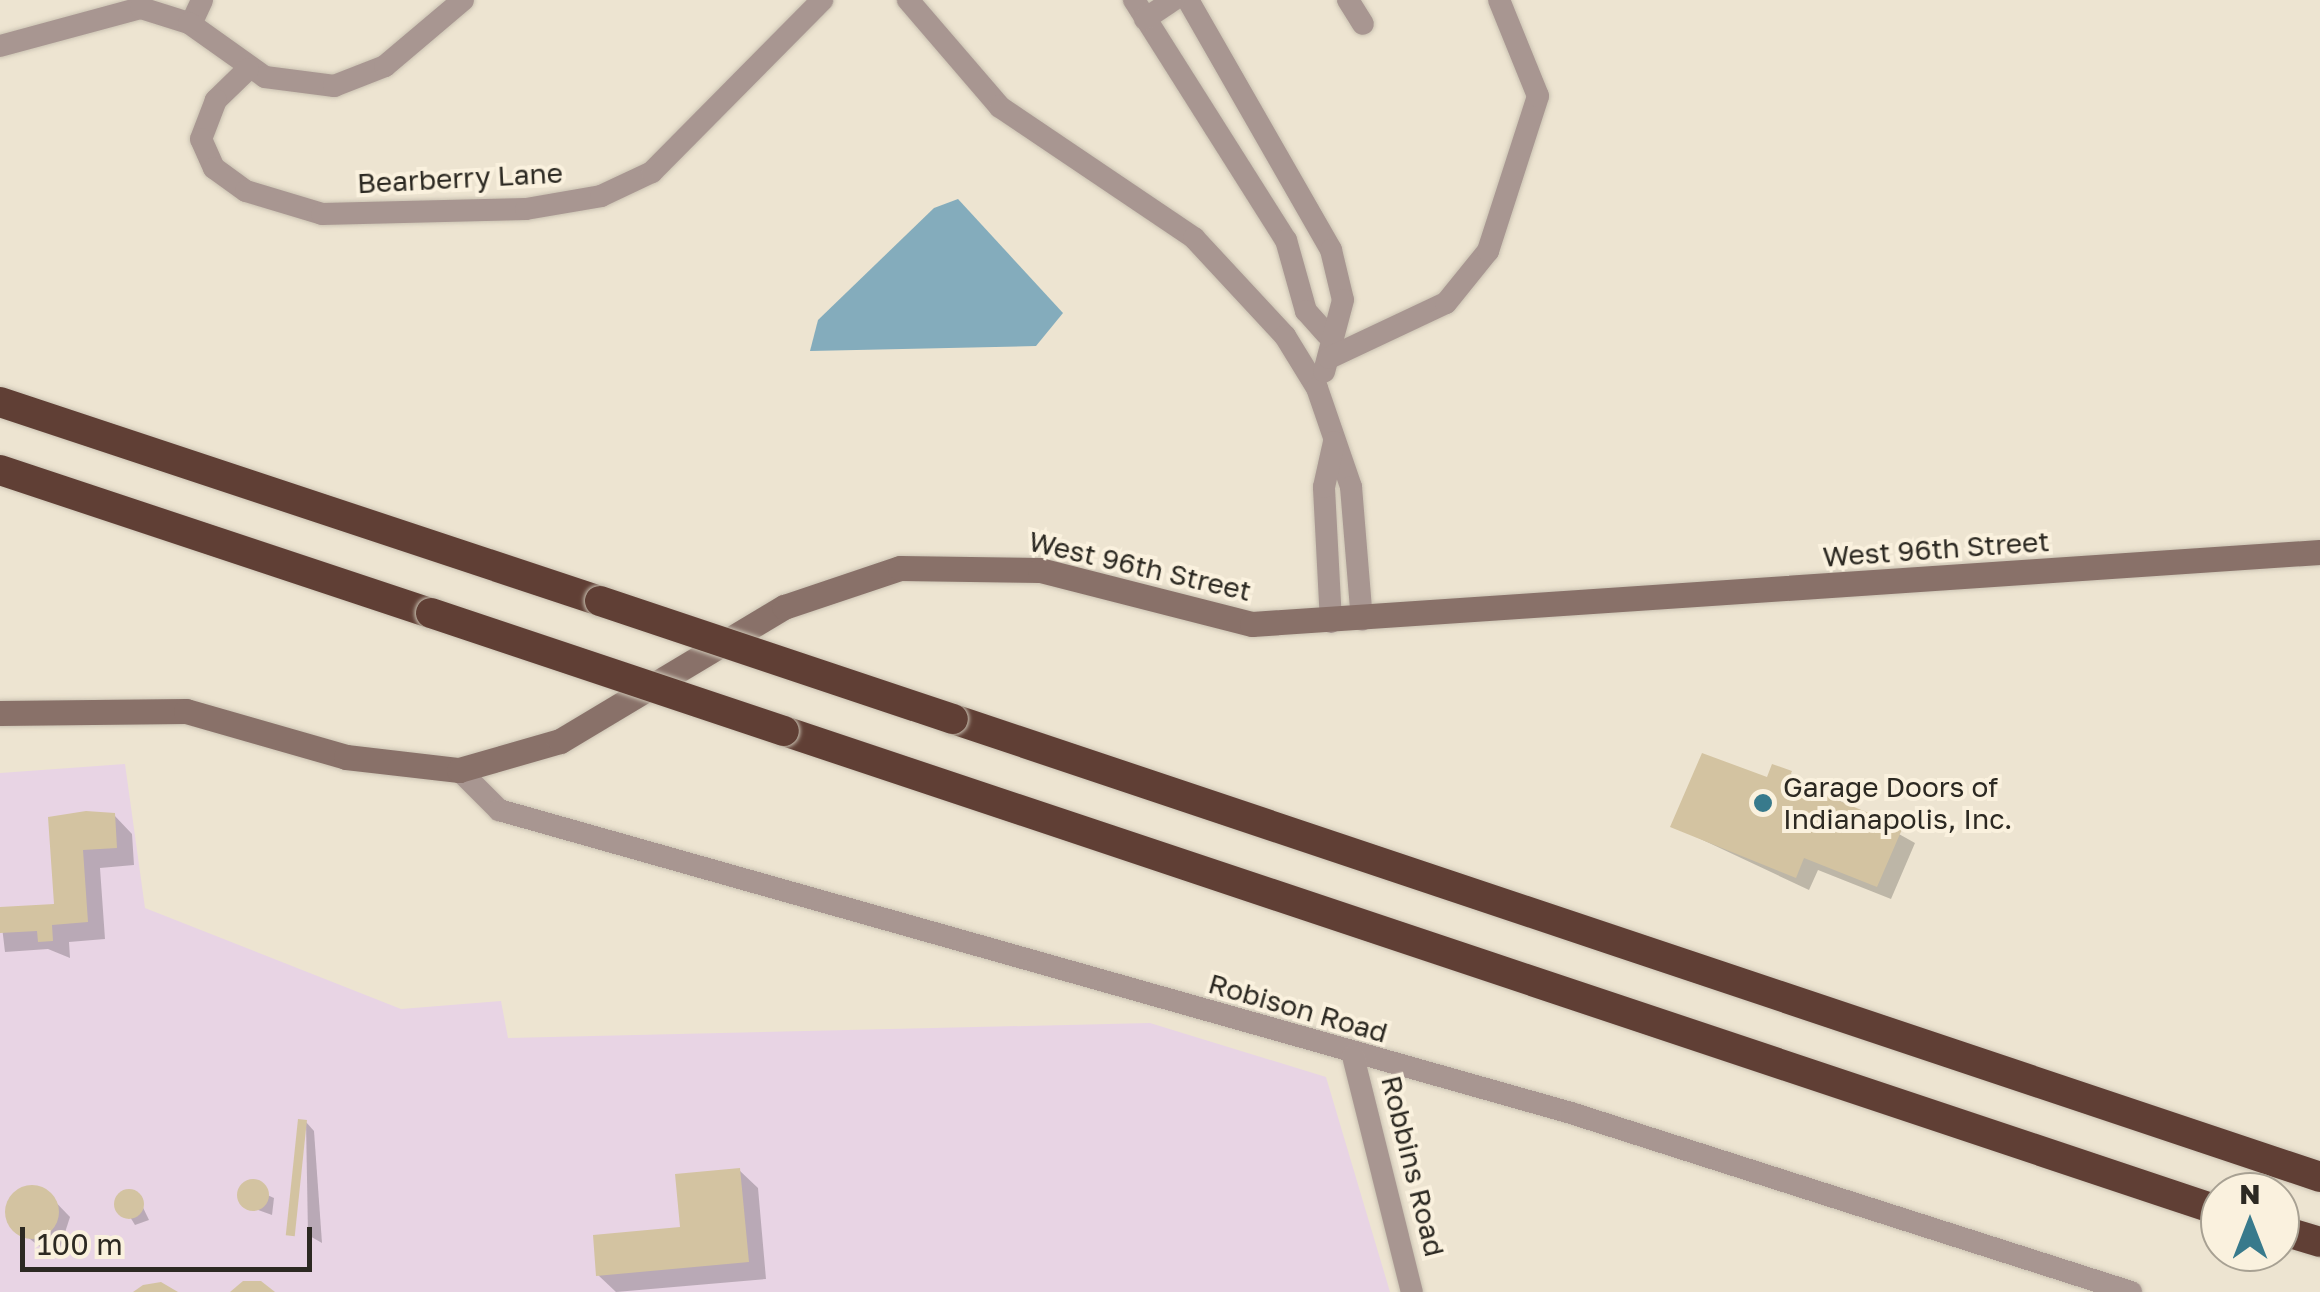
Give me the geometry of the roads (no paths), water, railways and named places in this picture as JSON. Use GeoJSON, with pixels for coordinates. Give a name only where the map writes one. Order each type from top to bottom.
{"type":"FeatureCollection","features":[{"type":"Feature","properties":{"kind":"highway"},"geometry":{"type":"LineString","coordinates":[[0,402],[2320,1177]]}},
{"type":"Feature","properties":{"kind":"highway"},"geometry":{"type":"LineString","coordinates":[[0,470],[2200,1204]]}},
{"type":"Feature","properties":{"kind":"street"},"geometry":{"type":"LineString","coordinates":[[191,24],[202,0]]}},
{"type":"Feature","properties":{"kind":"street"},"geometry":{"type":"LineString","coordinates":[[0,46],[124,9],[191,24],[248,69],[303,88],[351,83],[463,0]]}},
{"type":"Feature","properties":{"kind":"street","name":"Bearberry Lane"},"geometry":{"type":"LineString","coordinates":[[248,69],[216,100],[201,139],[214,168],[279,207],[375,215],[526,209],[601,196],[652,172],[822,0]]}},
{"type":"Feature","properties":{"kind":"street"},"geometry":{"type":"LineString","coordinates":[[908,0],[1000,107],[1214,256],[1318,388],[1351,487],[1362,620]]}},
{"type":"Feature","properties":{"kind":"street"},"geometry":{"type":"LineString","coordinates":[[1173,0],[1139,10],[1286,240],[1306,312],[1327,334]]}},
{"type":"Feature","properties":{"kind":"street"},"geometry":{"type":"LineString","coordinates":[[1188,0],[1316,212],[1343,300],[1327,334],[1329,358],[1318,388]]}},
{"type":"Feature","properties":{"kind":"street"},"geometry":{"type":"LineString","coordinates":[[1348,0],[1363,24]]}},
{"type":"Feature","properties":{"kind":"street"},"geometry":{"type":"LineString","coordinates":[[1329,358],[1446,303],[1488,250],[1538,96],[1500,0]]}},
{"type":"Feature","properties":{"kind":"street"},"geometry":{"type":"LineString","coordinates":[[1330,622],[1324,487],[1334,439]]}},
{"type":"Feature","properties":{"kind":"street","name":"West 96th Street"},"geometry":{"type":"LineString","coordinates":[[0,713],[186,711],[346,757],[459,770],[560,741],[784,607],[900,568],[1040,570],[1186,613],[1330,622],[2320,552]]}},
{"type":"Feature","properties":{"kind":"street","name":"Robison Road"},"geometry":{"type":"LineString","coordinates":[[459,770],[499,810],[1688,1148],[2131,1292]]}},
{"type":"Feature","properties":{"kind":"street","name":"Robbins Road"},"geometry":{"type":"LineString","coordinates":[[1354,1056],[1412,1292]]}},
{"type":"Feature","properties":{"kind":"water"},"geometry":{"type":"Polygon","coordinates":[[[958,199],[1063,313],[1036,346],[810,351],[818,320],[934,208],[958,199]]]}},
{"type":"Feature","properties":{"kind":"place","name":"Garage Doors of Indianapolis, Inc."},"geometry":{"type":"Point","coordinates":[1763,803]}}]}
